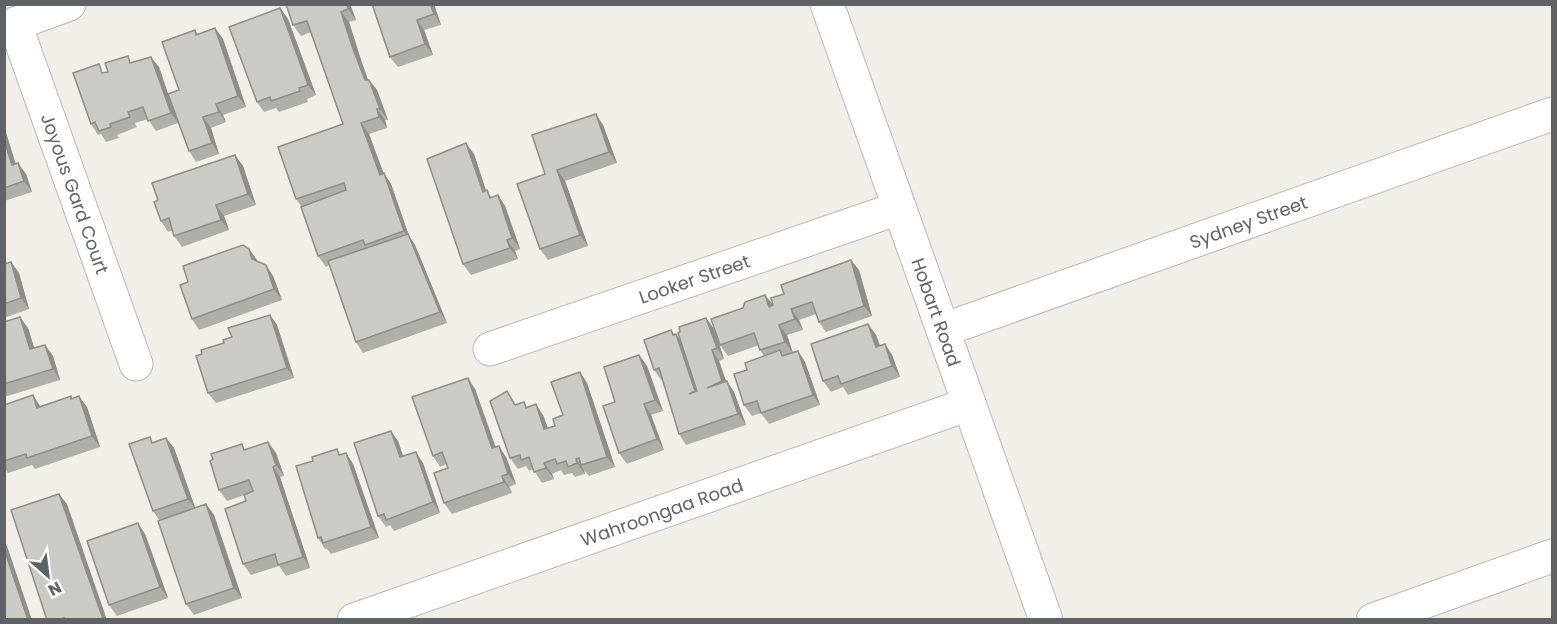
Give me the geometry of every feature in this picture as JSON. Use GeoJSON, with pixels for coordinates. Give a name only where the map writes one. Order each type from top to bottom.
{"type":"FeatureCollection","features":[{"type":"Feature","properties":{"kind":"street","name":"Hobart Road"},"geometry":{"type":"LineString","coordinates":[[827,4],[1046,620]]}},
{"type":"Feature","properties":{"kind":"street","name":"Joyous Gard Court"},"geometry":{"type":"LineString","coordinates":[[34,15],[136,364]]}},
{"type":"Feature","properties":{"kind":"street","name":"Sydney Street"},"geometry":{"type":"LineString","coordinates":[[943,330],[1552,114]]}},
{"type":"Feature","properties":{"kind":"street","name":"Looker Street"},"geometry":{"type":"LineString","coordinates":[[490,349],[899,208]]}},
{"type":"Feature","properties":{"kind":"street","name":"Wahroongaa Road"},"geometry":{"type":"LineString","coordinates":[[354,620],[389,614],[969,404]]}},
{"type":"Feature","properties":{"kind":"street"},"geometry":{"type":"LineString","coordinates":[[1373,620],[1552,556]]}},
{"type":"Feature","properties":{"kind":"building"},"geometry":{"type":"Polygon","coordinates":[[[286,4],[347,4],[348,9],[341,12],[365,80],[369,80],[380,109],[377,109],[379,117],[361,123],[380,175],[384,173],[404,231],[365,245],[363,240],[318,256],[301,207],[346,190],[344,183],[296,199],[278,147],[343,124],[307,21],[293,25],[286,4]]]}},
{"type":"Feature","properties":{"kind":"building"},"geometry":{"type":"Polygon","coordinates":[[[372,4],[430,4],[434,14],[417,20],[425,44],[390,57],[372,4]]]}},
{"type":"Feature","properties":{"kind":"building"},"geometry":{"type":"Polygon","coordinates":[[[280,8],[308,85],[299,88],[300,91],[271,101],[270,97],[257,102],[229,27],[280,8]]]}},
{"type":"Feature","properties":{"kind":"building"},"geometry":{"type":"Polygon","coordinates":[[[215,28],[238,96],[216,104],[219,112],[203,117],[212,143],[189,151],[168,94],[179,90],[162,42],[195,30],[196,35],[215,28]]]}},
{"type":"Feature","properties":{"kind":"building"},"geometry":{"type":"Polygon","coordinates":[[[128,56],[130,63],[151,57],[171,113],[148,121],[143,107],[128,112],[130,117],[110,124],[111,127],[99,131],[95,122],[91,124],[73,73],[99,64],[102,73],[108,72],[105,63],[128,56]]]}},
{"type":"Feature","properties":{"kind":"building"},"geometry":{"type":"Polygon","coordinates":[[[596,114],[609,152],[557,170],[580,235],[540,249],[517,184],[545,174],[532,135],[596,114]]]}},
{"type":"Feature","properties":{"kind":"building"},"geometry":{"type":"Polygon","coordinates":[[[4,140],[12,165],[18,163],[24,181],[4,188],[4,140]]]}},
{"type":"Feature","properties":{"kind":"building"},"geometry":{"type":"Polygon","coordinates":[[[466,143],[483,192],[487,190],[490,198],[498,195],[512,238],[507,240],[510,248],[463,264],[427,159],[466,143]]]}},
{"type":"Feature","properties":{"kind":"building"},"geometry":{"type":"Polygon","coordinates":[[[235,155],[248,194],[216,205],[221,220],[174,236],[169,218],[161,221],[154,202],[158,200],[152,183],[235,155]]]}},
{"type":"Feature","properties":{"kind":"building"},"geometry":{"type":"Polygon","coordinates":[[[408,234],[440,312],[356,342],[328,261],[408,234]]]}},
{"type":"Feature","properties":{"kind":"building"},"geometry":{"type":"Polygon","coordinates":[[[243,245],[249,249],[252,259],[266,265],[274,289],[192,319],[180,285],[188,282],[183,266],[243,245]]]}},
{"type":"Feature","properties":{"kind":"building"},"geometry":{"type":"Polygon","coordinates":[[[851,260],[864,306],[819,322],[812,302],[791,309],[795,319],[779,325],[785,342],[760,350],[754,333],[720,345],[711,319],[743,308],[745,302],[765,295],[769,307],[773,305],[771,298],[784,294],[781,285],[851,260]]]}},
{"type":"Feature","properties":{"kind":"building"},"geometry":{"type":"Polygon","coordinates":[[[11,262],[21,298],[4,304],[4,264],[11,262]]]}},
{"type":"Feature","properties":{"kind":"building"},"geometry":{"type":"Polygon","coordinates":[[[270,315],[287,368],[208,393],[196,356],[202,354],[201,350],[224,343],[223,340],[232,337],[228,328],[270,315]]]}},
{"type":"Feature","properties":{"kind":"building"},"geometry":{"type":"Polygon","coordinates":[[[20,317],[30,349],[45,345],[53,369],[4,384],[4,322],[20,317]]]}},
{"type":"Feature","properties":{"kind":"building"},"geometry":{"type":"Polygon","coordinates":[[[706,318],[717,348],[712,350],[722,381],[707,388],[727,381],[738,414],[679,434],[659,368],[654,370],[644,340],[671,330],[673,335],[676,334],[695,391],[689,394],[697,391],[678,333],[680,332],[679,327],[706,318]]]}},
{"type":"Feature","properties":{"kind":"building"},"geometry":{"type":"Polygon","coordinates":[[[868,324],[876,347],[885,344],[892,366],[841,384],[838,376],[823,381],[811,344],[868,324]]]}},
{"type":"Feature","properties":{"kind":"building"},"geometry":{"type":"Polygon","coordinates":[[[780,350],[782,356],[798,351],[813,395],[761,413],[757,401],[744,405],[734,374],[747,370],[745,363],[780,350]]]}},
{"type":"Feature","properties":{"kind":"building"},"geometry":{"type":"Polygon","coordinates":[[[639,355],[655,400],[644,404],[657,439],[619,453],[603,406],[615,402],[604,367],[639,355]]]}},
{"type":"Feature","properties":{"kind":"building"},"geometry":{"type":"Polygon","coordinates":[[[580,372],[607,457],[581,465],[579,458],[576,459],[577,463],[568,467],[566,461],[557,464],[555,459],[544,463],[546,468],[534,472],[529,457],[521,460],[520,455],[510,458],[490,401],[507,391],[515,405],[524,402],[526,408],[536,404],[544,429],[555,426],[553,419],[563,415],[551,382],[580,372]]]}},
{"type":"Feature","properties":{"kind":"building"},"geometry":{"type":"Polygon","coordinates":[[[468,378],[492,448],[499,446],[508,474],[502,476],[504,482],[444,503],[434,473],[448,468],[442,452],[433,456],[412,397],[468,378]]]}},
{"type":"Feature","properties":{"kind":"building"},"geometry":{"type":"Polygon","coordinates":[[[33,395],[37,408],[71,396],[71,399],[79,396],[92,436],[27,458],[26,454],[4,461],[4,405],[33,395]]]}},
{"type":"Feature","properties":{"kind":"building"},"geometry":{"type":"Polygon","coordinates":[[[391,431],[400,457],[416,452],[433,502],[386,520],[384,514],[378,516],[354,443],[391,431]]]}},
{"type":"Feature","properties":{"kind":"building"},"geometry":{"type":"Polygon","coordinates":[[[150,437],[152,443],[166,438],[188,499],[153,511],[129,444],[150,437]]]}},
{"type":"Feature","properties":{"kind":"building"},"geometry":{"type":"Polygon","coordinates":[[[268,442],[276,465],[273,467],[303,557],[278,565],[275,554],[243,564],[225,509],[246,501],[244,495],[253,491],[249,480],[219,490],[210,461],[213,459],[211,454],[242,444],[244,450],[268,442]]]}},
{"type":"Feature","properties":{"kind":"building"},"geometry":{"type":"Polygon","coordinates":[[[337,449],[339,455],[346,453],[371,527],[323,543],[321,537],[318,538],[296,466],[313,461],[312,457],[337,449]]]}},
{"type":"Feature","properties":{"kind":"building"},"geometry":{"type":"Polygon","coordinates":[[[59,494],[103,619],[101,620],[64,620],[64,618],[47,620],[11,510],[59,494]]]}},
{"type":"Feature","properties":{"kind":"building"},"geometry":{"type":"Polygon","coordinates":[[[206,504],[234,588],[186,604],[158,521],[206,504]]]}},
{"type":"Feature","properties":{"kind":"building"},"geometry":{"type":"Polygon","coordinates":[[[138,523],[160,587],[109,605],[87,541],[138,523]]]}},
{"type":"Feature","properties":{"kind":"building"},"geometry":{"type":"Polygon","coordinates":[[[4,549],[28,620],[4,620],[4,549]]]}}]}
